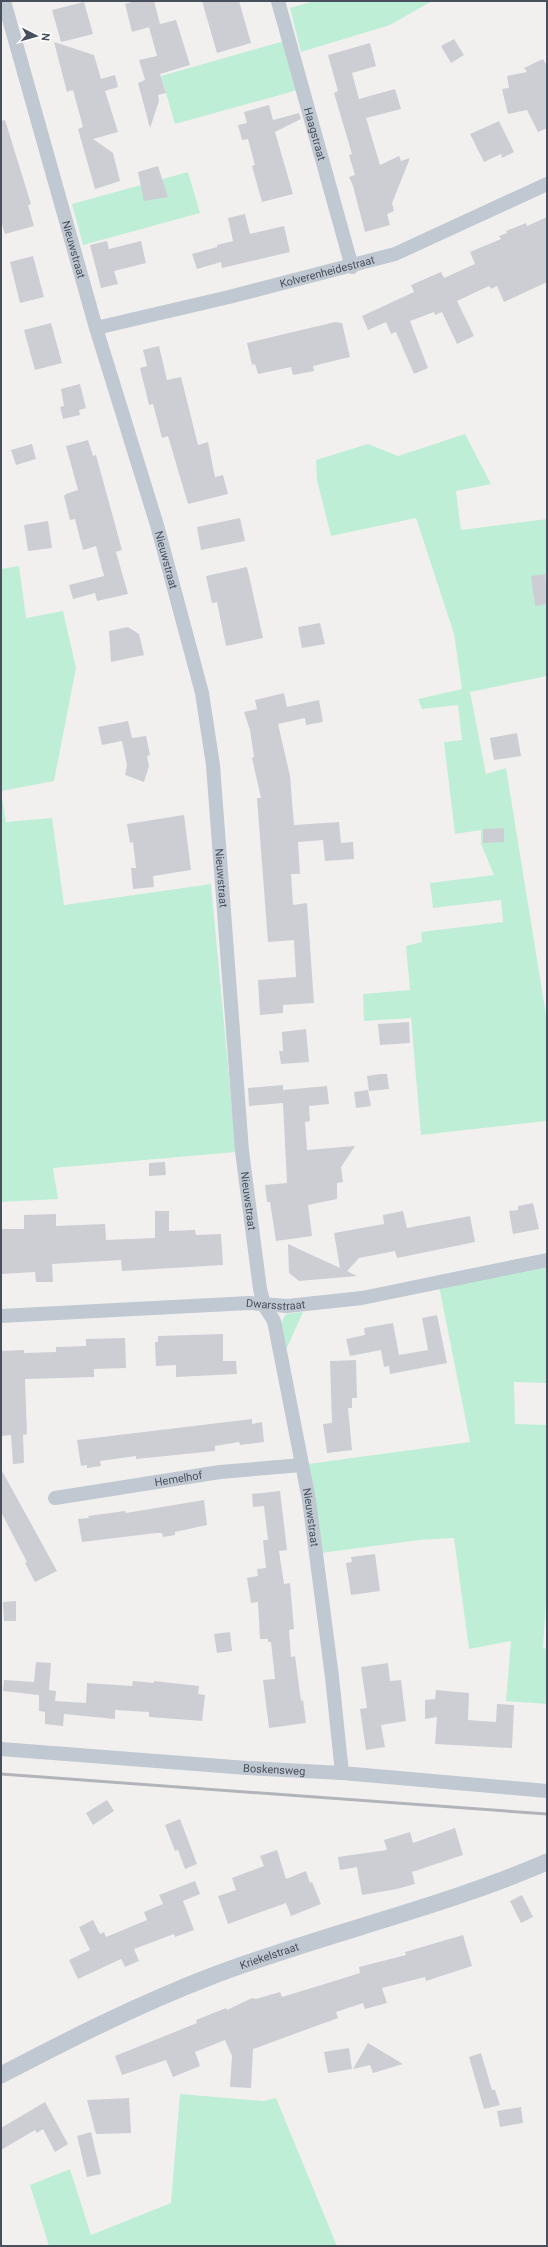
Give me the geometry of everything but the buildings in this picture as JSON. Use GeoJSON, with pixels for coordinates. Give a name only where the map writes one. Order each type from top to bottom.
{"type":"FeatureCollection","features":[{"type":"Feature","properties":{"kind":"street","name":"Nieuwstraat"},"geometry":{"type":"LineString","coordinates":[[4,1],[96,328],[157,525],[202,693],[213,765],[242,1151],[260,1289],[264,1305],[274,1321],[309,1500],[332,1677],[342,1773]]}},
{"type":"Feature","properties":{"kind":"street","name":"Haagstraat"},"geometry":{"type":"LineString","coordinates":[[278,1],[352,267]]}},
{"type":"Feature","properties":{"kind":"street","name":"Kolverenheidestraat"},"geometry":{"type":"LineString","coordinates":[[96,328],[352,267],[395,254],[547,184]]}},
{"type":"Feature","properties":{"kind":"street","name":"Dwarsstraat"},"geometry":{"type":"LineString","coordinates":[[1,1316],[249,1303],[287,1306],[362,1298],[547,1260]]}},
{"type":"Feature","properties":{"kind":"street","name":"Hemelhof"},"geometry":{"type":"LineString","coordinates":[[55,1498],[220,1472],[302,1465]]}},
{"type":"Feature","properties":{"kind":"street","name":"Boskensweg"},"geometry":{"type":"LineString","coordinates":[[1,1749],[247,1768],[342,1773],[547,1792]]}},
{"type":"Feature","properties":{"kind":"street","name":"Kriekelstraat"},"geometry":{"type":"LineString","coordinates":[[1,2075],[92,2028],[212,1976],[472,1892],[547,1862]]}},
{"type":"Feature","properties":{"kind":"green space"},"geometry":{"type":"Polygon","coordinates":[[[314,1],[432,1],[390,25],[301,52],[290,8],[314,1]]]}},
{"type":"Feature","properties":{"kind":"green space"},"geometry":{"type":"Polygon","coordinates":[[[284,41],[298,90],[175,124],[161,76],[284,41]]]}},
{"type":"Feature","properties":{"kind":"green space"},"geometry":{"type":"Polygon","coordinates":[[[188,172],[200,213],[83,245],[72,204],[188,172]]]}},
{"type":"Feature","properties":{"kind":"green space"},"geometry":{"type":"Polygon","coordinates":[[[465,434],[491,484],[456,491],[461,530],[547,519],[547,676],[470,692],[486,774],[506,768],[547,1021],[547,1121],[421,1135],[411,1018],[364,1021],[363,994],[410,990],[406,946],[422,942],[421,932],[503,922],[501,900],[433,908],[430,883],[494,875],[481,844],[481,830],[455,834],[444,742],[462,740],[458,705],[422,709],[418,699],[462,689],[454,634],[416,518],[331,536],[317,480],[316,460],[368,444],[398,456],[465,434]]]}},
{"type":"Feature","properties":{"kind":"green space"},"geometry":{"type":"Polygon","coordinates":[[[19,566],[26,618],[63,611],[76,668],[54,781],[1,791],[1,569],[19,566]]]}},
{"type":"Feature","properties":{"kind":"green space"},"geometry":{"type":"Polygon","coordinates":[[[1,791],[6,822],[52,818],[64,905],[211,884],[236,1152],[53,1168],[58,1199],[1,1202],[1,791]]]}},
{"type":"Feature","properties":{"kind":"green space"},"geometry":{"type":"Polygon","coordinates":[[[547,1264],[547,1383],[514,1382],[515,1424],[547,1425],[547,1586],[543,1648],[547,1649],[547,1704],[506,1701],[511,1641],[469,1649],[454,1538],[419,1540],[321,1553],[308,1464],[470,1442],[439,1286],[547,1264]]]}},
{"type":"Feature","properties":{"kind":"green space"},"geometry":{"type":"Polygon","coordinates":[[[303,1312],[285,1352],[281,1332],[283,1318],[286,1314],[303,1312]]]}},
{"type":"Feature","properties":{"kind":"green space"},"geometry":{"type":"Polygon","coordinates":[[[180,2094],[263,2101],[276,2098],[337,2246],[49,2246],[30,2185],[70,2169],[91,2235],[171,2203],[180,2094]]]}},
{"type":"Feature","properties":{"kind":"railway"},"geometry":{"type":"LineString","coordinates":[[1,1774],[547,1814]]}}]}
